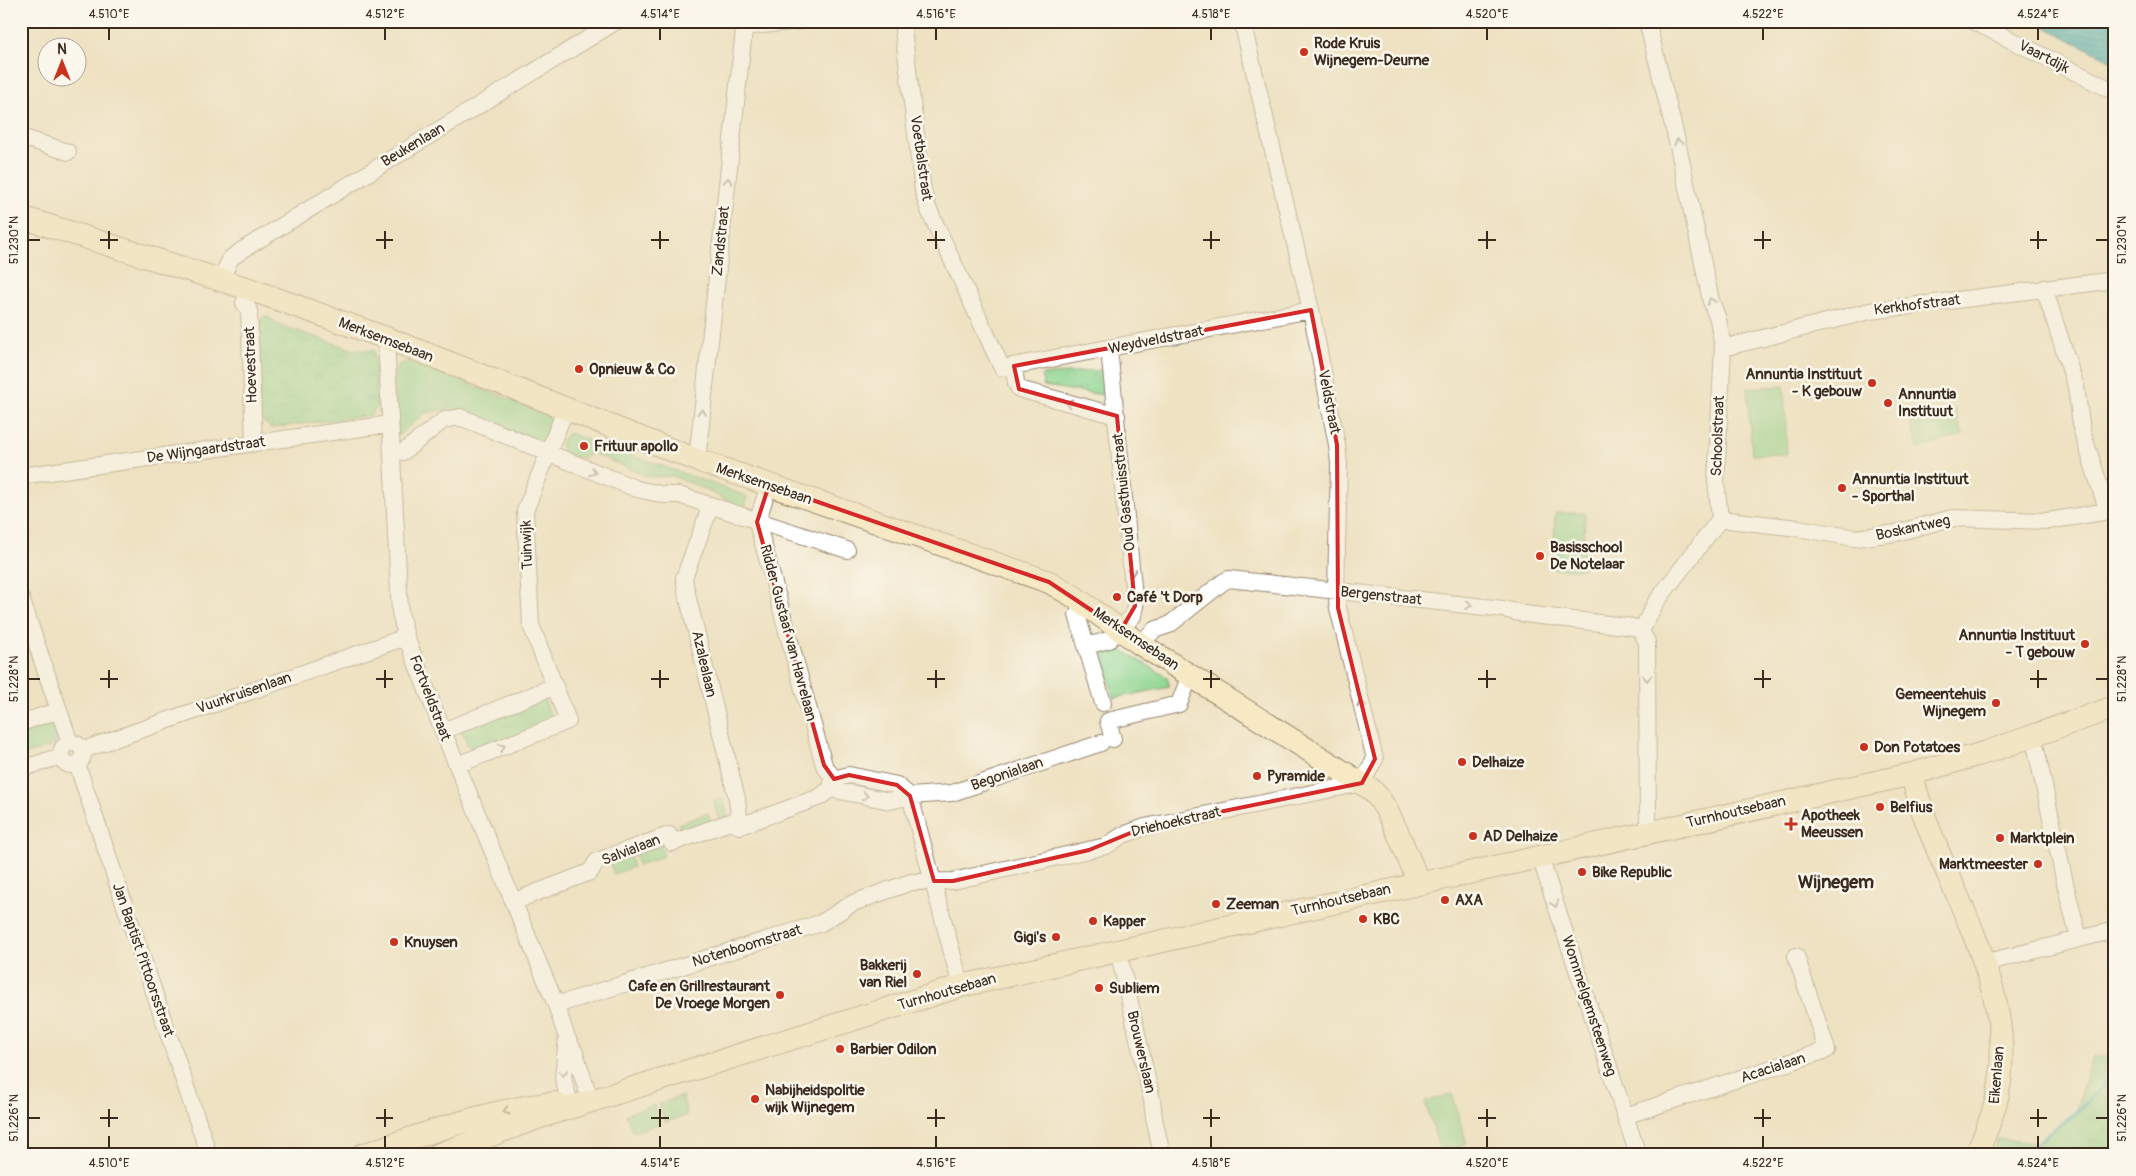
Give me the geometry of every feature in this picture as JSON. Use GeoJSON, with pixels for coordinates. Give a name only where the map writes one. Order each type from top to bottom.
{"type":"FeatureCollection","features":[{"type":"Feature","properties":{"kind":"main road","name":"Merksemsebaan"},"geometry":{"type":"LineString","coordinates":[[21,218],[249,289],[386,338],[443,362],[697,460],[1049,582],[1073,596],[1140,644],[1362,783],[1379,797],[1419,882]]}},
{"type":"Feature","properties":{"kind":"main road","name":"Turnhoutsebaan"},"geometry":{"type":"LineString","coordinates":[[445,1128],[445,1152],[581,1105],[961,986],[1419,882],[1540,858],[1912,774],[1987,752],[2115,707]]}},
{"type":"Feature","properties":{"kind":"main road"},"geometry":{"type":"LineString","coordinates":[[1912,774],[1919,804],[1984,963]]}},
{"type":"Feature","properties":{"kind":"main road","name":"Eikenlaan"},"geometry":{"type":"LineString","coordinates":[[1976,1155],[1991,1119],[1998,1093],[2001,1062],[1997,1015],[1984,963]]}},
{"type":"Feature","properties":{"kind":"main road","name":"Turnhoutsebaan"},"geometry":{"type":"LineString","coordinates":[[362,1155],[445,1128],[520,1107],[558,1103],[581,1105]]}},
{"type":"Feature","properties":{"kind":"street","name":"Beukenlaan"},"geometry":{"type":"LineString","coordinates":[[220,280],[231,258],[250,244],[617,21]]}},
{"type":"Feature","properties":{"kind":"street"},"geometry":{"type":"LineString","coordinates":[[745,24],[800,21]]}},
{"type":"Feature","properties":{"kind":"street","name":"Voetbalstraat"},"geometry":{"type":"LineString","coordinates":[[902,21],[923,191],[928,208],[1019,389],[1116,416]]}},
{"type":"Feature","properties":{"kind":"street","name":"Veldstraat"},"geometry":{"type":"LineString","coordinates":[[1242,21],[1311,310],[1338,445],[1336,591],[1338,608],[1375,759],[1362,783]]}},
{"type":"Feature","properties":{"kind":"street","name":"Schoolstraat"},"geometry":{"type":"LineString","coordinates":[[1647,21],[1678,141],[1710,301],[1718,319],[1723,348],[1716,481],[1720,520]]}},
{"type":"Feature","properties":{"kind":"street","name":"Vaartdijk"},"geometry":{"type":"LineString","coordinates":[[1973,21],[2115,92]]}},
{"type":"Feature","properties":{"kind":"street","name":"Zandstraat"},"geometry":{"type":"LineString","coordinates":[[697,460],[745,24]]}},
{"type":"Feature","properties":{"kind":"street"},"geometry":{"type":"LineString","coordinates":[[21,137],[68,152]]}},
{"type":"Feature","properties":{"kind":"street","name":"Kerkhofstraat"},"geometry":{"type":"LineString","coordinates":[[1723,348],[1870,311],[2115,280]]}},
{"type":"Feature","properties":{"kind":"street","name":"Boskantweg"},"geometry":{"type":"LineString","coordinates":[[1720,520],[1798,528],[1855,538],[1896,533],[1952,518],[2048,521],[2111,511],[2082,431],[2076,387],[2044,288]]}},
{"type":"Feature","properties":{"kind":"street","name":"Hoevestraat"},"geometry":{"type":"LineString","coordinates":[[249,289],[244,303],[249,310],[254,443]]}},
{"type":"Feature","properties":{"kind":"street","name":"Weydveldstraat"},"geometry":{"type":"LineString","coordinates":[[1008,367],[1311,310]]}},
{"type":"Feature","properties":{"kind":"street","name":"Fortveldstraat"},"geometry":{"type":"LineString","coordinates":[[386,338],[400,612],[406,637],[556,1005],[567,1038],[563,1078],[581,1105]]}},
{"type":"Feature","properties":{"kind":"street","name":"Oud Gasthuisstraat"},"geometry":{"type":"LineString","coordinates":[[1086,646],[1108,640],[1118,628],[1125,625],[1133,616],[1135,606],[1109,349]]}},
{"type":"Feature","properties":{"kind":"street","name":"Tuinwijk"},"geometry":{"type":"LineString","coordinates":[[457,765],[568,721],[531,626],[526,511],[566,408]]}},
{"type":"Feature","properties":{"kind":"street"},"geometry":{"type":"LineString","coordinates":[[404,452],[444,420],[460,417],[637,489],[666,495],[679,495],[847,550]]}},
{"type":"Feature","properties":{"kind":"street","name":"De Wijngaardstraat"},"geometry":{"type":"LineString","coordinates":[[21,476],[390,424]]}},
{"type":"Feature","properties":{"kind":"street"},"geometry":{"type":"LineString","coordinates":[[757,522],[768,485]]}},
{"type":"Feature","properties":{"kind":"street","name":"Azalealaan"},"geometry":{"type":"LineString","coordinates":[[711,505],[684,578],[737,799],[740,826]]}},
{"type":"Feature","properties":{"kind":"street"},"geometry":{"type":"LineString","coordinates":[[1648,833],[1647,642],[1641,631],[1656,602],[1720,520]]}},
{"type":"Feature","properties":{"kind":"street","name":"Ridder Gustaaf van Havrelaan"},"geometry":{"type":"LineString","coordinates":[[757,522],[824,765],[832,784]]}},
{"type":"Feature","properties":{"kind":"street","name":"Bergenstraat"},"geometry":{"type":"LineString","coordinates":[[1140,644],[1154,630],[1169,625],[1222,582],[1229,579],[1421,600],[1634,628],[1641,631]]}},
{"type":"Feature","properties":{"kind":"street","name":"Jan Baptist Pittoorsstraat"},"geometry":{"type":"LineString","coordinates":[[21,598],[209,1155]]}},
{"type":"Feature","properties":{"kind":"street"},"geometry":{"type":"LineString","coordinates":[[1077,615],[1103,703]]}},
{"type":"Feature","properties":{"kind":"street","name":"Vuurkruisenlaan"},"geometry":{"type":"LineString","coordinates":[[21,769],[73,753],[406,637]]}},
{"type":"Feature","properties":{"kind":"street","name":"Begonialaan"},"geometry":{"type":"LineString","coordinates":[[910,796],[952,793],[1107,741],[1108,720],[1179,704],[1190,675]]}},
{"type":"Feature","properties":{"kind":"street"},"geometry":{"type":"LineString","coordinates":[[443,731],[555,686]]}},
{"type":"Feature","properties":{"kind":"street"},"geometry":{"type":"LineString","coordinates":[[21,722],[59,710]]}},
{"type":"Feature","properties":{"kind":"street"},"geometry":{"type":"LineString","coordinates":[[2036,749],[2065,883],[2080,939]]}},
{"type":"Feature","properties":{"kind":"street"},"geometry":{"type":"LineString","coordinates":[[832,784],[849,775],[897,785],[910,796],[961,986]]}},
{"type":"Feature","properties":{"kind":"street","name":"Driehoekstraat"},"geometry":{"type":"LineString","coordinates":[[934,881],[953,881],[1106,846],[1123,835],[1145,827],[1362,783]]}},
{"type":"Feature","properties":{"kind":"street","name":"Salvialaan"},"geometry":{"type":"LineString","coordinates":[[513,903],[525,896],[590,872],[597,861],[670,835],[672,843],[730,822],[740,826],[820,797],[832,784]]}},
{"type":"Feature","properties":{"kind":"street","name":"Wommelgemsteenweg"},"geometry":{"type":"LineString","coordinates":[[1540,858],[1638,1155]]}},
{"type":"Feature","properties":{"kind":"street","name":"Notenboomstraat"},"geometry":{"type":"LineString","coordinates":[[556,1005],[821,923],[854,903],[911,882],[934,881]]}},
{"type":"Feature","properties":{"kind":"street"},"geometry":{"type":"LineString","coordinates":[[1984,963],[2115,930]]}},
{"type":"Feature","properties":{"kind":"street","name":"Brouwerslaan"},"geometry":{"type":"LineString","coordinates":[[1118,950],[1152,1100],[1162,1155]]}},
{"type":"Feature","properties":{"kind":"street","name":"Acacialaan"},"geometry":{"type":"LineString","coordinates":[[1625,1116],[1827,1050],[1796,956]]}},
{"type":"Feature","properties":{"kind":"highlighted area"},"geometry":{"type":"Polygon","coordinates":[[[1311,310],[1337,445],[1338,608],[1375,759],[1362,783],[1145,827],[1089,850],[953,881],[934,881],[910,796],[897,785],[849,775],[834,779],[824,765],[757,522],[769,485],[1049,582],[1121,630],[1135,606],[1117,416],[1019,389],[1014,366],[1311,310]]]}},
{"type":"Feature","properties":{"kind":"green space"},"geometry":{"type":"Polygon","coordinates":[[[266,316],[280,325],[354,350],[374,350],[377,407],[371,415],[271,428],[264,422],[261,415],[257,328],[263,317],[266,316]]]}},
{"type":"Feature","properties":{"kind":"green space"},"geometry":{"type":"Polygon","coordinates":[[[410,361],[545,413],[551,421],[542,444],[455,408],[425,413],[398,436],[393,379],[399,364],[410,361]]]}},
{"type":"Feature","properties":{"kind":"green space"},"geometry":{"type":"Polygon","coordinates":[[[1102,370],[1104,395],[1043,386],[1042,375],[1102,370]]]}},
{"type":"Feature","properties":{"kind":"green space"},"geometry":{"type":"Polygon","coordinates":[[[1784,386],[1787,454],[1752,455],[1747,388],[1784,386]]]}},
{"type":"Feature","properties":{"kind":"green space"},"geometry":{"type":"Polygon","coordinates":[[[1955,409],[1963,435],[1918,449],[1910,422],[1955,409]]]}},
{"type":"Feature","properties":{"kind":"green space"},"geometry":{"type":"Polygon","coordinates":[[[569,433],[747,496],[745,510],[705,489],[672,476],[649,477],[592,453],[583,458],[566,454],[561,446],[569,433]]]}},
{"type":"Feature","properties":{"kind":"green space"},"geometry":{"type":"Polygon","coordinates":[[[1555,513],[1585,513],[1583,569],[1553,569],[1555,513]]]}},
{"type":"Feature","properties":{"kind":"green space"},"geometry":{"type":"Polygon","coordinates":[[[1117,647],[1167,677],[1170,687],[1114,698],[1101,652],[1117,647]]]}},
{"type":"Feature","properties":{"kind":"green space"},"geometry":{"type":"Polygon","coordinates":[[[543,697],[554,722],[472,753],[460,728],[543,697]]]}},
{"type":"Feature","properties":{"kind":"green space"},"geometry":{"type":"Polygon","coordinates":[[[49,725],[59,735],[55,745],[21,756],[21,734],[49,725]]]}},
{"type":"Feature","properties":{"kind":"green space"},"geometry":{"type":"Polygon","coordinates":[[[723,798],[729,820],[719,823],[714,801],[723,798]]]}},
{"type":"Feature","properties":{"kind":"green space"},"geometry":{"type":"Polygon","coordinates":[[[708,813],[712,825],[682,836],[678,824],[708,813]]]}},
{"type":"Feature","properties":{"kind":"green space"},"geometry":{"type":"Polygon","coordinates":[[[659,842],[664,856],[638,865],[634,851],[659,842]]]}},
{"type":"Feature","properties":{"kind":"green space"},"geometry":{"type":"Polygon","coordinates":[[[629,853],[633,867],[614,874],[609,860],[629,853]]]}},
{"type":"Feature","properties":{"kind":"green space"},"geometry":{"type":"Polygon","coordinates":[[[2093,1057],[2115,1057],[2115,1155],[1991,1155],[1998,1139],[2036,1143],[2075,1113],[2093,1057]]]}},
{"type":"Feature","properties":{"kind":"green space"},"geometry":{"type":"Polygon","coordinates":[[[1452,1094],[1467,1144],[1441,1153],[1425,1102],[1452,1094]]]}},
{"type":"Feature","properties":{"kind":"green space"},"geometry":{"type":"Polygon","coordinates":[[[682,1096],[687,1113],[685,1116],[665,1122],[659,1104],[682,1096]]]}},
{"type":"Feature","properties":{"kind":"green space"},"geometry":{"type":"Polygon","coordinates":[[[654,1105],[659,1124],[638,1131],[632,1131],[626,1114],[654,1105]]]}},
{"type":"Feature","properties":{"kind":"water"},"geometry":{"type":"Polygon","coordinates":[[[2033,21],[2115,21],[2115,63],[2033,21]]]}},
{"type":"Feature","properties":{"kind":"waterway"},"geometry":{"type":"LineString","coordinates":[[2025,1155],[2085,1105],[2115,1069]]}},
{"type":"Feature","properties":{"kind":"place","name":"Rode Kruis Wijnegem-Deurne"},"geometry":{"type":"Point","coordinates":[1304,52]}},
{"type":"Feature","properties":{"kind":"place","name":"Opnieuw & Co"},"geometry":{"type":"Point","coordinates":[579,369]}},
{"type":"Feature","properties":{"kind":"place","name":"Annuntia Instituut - K gebouw"},"geometry":{"type":"Point","coordinates":[1872,383]}},
{"type":"Feature","properties":{"kind":"place","name":"Annuntia Instituut"},"geometry":{"type":"Point","coordinates":[1888,403]}},
{"type":"Feature","properties":{"kind":"place","name":"Frituur apollo"},"geometry":{"type":"Point","coordinates":[584,446]}},
{"type":"Feature","properties":{"kind":"place","name":"Annuntia Instituut - Sporthal"},"geometry":{"type":"Point","coordinates":[1842,488]}},
{"type":"Feature","properties":{"kind":"place","name":"Basisschool De Notelaar"},"geometry":{"type":"Point","coordinates":[1540,556]}},
{"type":"Feature","properties":{"kind":"place","name":"Café 't Dorp"},"geometry":{"type":"Point","coordinates":[1117,597]}},
{"type":"Feature","properties":{"kind":"place","name":"Annuntia Instituut - T gebouw"},"geometry":{"type":"Point","coordinates":[2085,644]}},
{"type":"Feature","properties":{"kind":"place","name":"Gemeentehuis Wijnegem"},"geometry":{"type":"Point","coordinates":[1996,703]}},
{"type":"Feature","properties":{"kind":"place","name":"Don Potatoes"},"geometry":{"type":"Point","coordinates":[1864,747]}},
{"type":"Feature","properties":{"kind":"place","name":"Delhaize"},"geometry":{"type":"Point","coordinates":[1462,762]}},
{"type":"Feature","properties":{"kind":"place","name":"Pyramide"},"geometry":{"type":"Point","coordinates":[1257,776]}},
{"type":"Feature","properties":{"kind":"place","name":"Belfius"},"geometry":{"type":"Point","coordinates":[1880,807]}},
{"type":"Feature","properties":{"kind":"place","name":"Apotheek Meeussen"},"geometry":{"type":"Point","coordinates":[1791,824]}},
{"type":"Feature","properties":{"kind":"place","name":"AD Delhaize"},"geometry":{"type":"Point","coordinates":[1473,836]}},
{"type":"Feature","properties":{"kind":"place","name":"Marktplein"},"geometry":{"type":"Point","coordinates":[2000,838]}},
{"type":"Feature","properties":{"kind":"place","name":"Marktmeester"},"geometry":{"type":"Point","coordinates":[2038,864]}},
{"type":"Feature","properties":{"kind":"place","name":"Bike Republic"},"geometry":{"type":"Point","coordinates":[1582,872]}},
{"type":"Feature","properties":{"kind":"place","name":"AXA"},"geometry":{"type":"Point","coordinates":[1445,900]}},
{"type":"Feature","properties":{"kind":"place","name":"Zeeman"},"geometry":{"type":"Point","coordinates":[1216,904]}},
{"type":"Feature","properties":{"kind":"place","name":"KBC"},"geometry":{"type":"Point","coordinates":[1363,919]}},
{"type":"Feature","properties":{"kind":"place","name":"Kapper"},"geometry":{"type":"Point","coordinates":[1093,921]}},
{"type":"Feature","properties":{"kind":"place","name":"Gigi's"},"geometry":{"type":"Point","coordinates":[1056,937]}},
{"type":"Feature","properties":{"kind":"place","name":"Knuysen"},"geometry":{"type":"Point","coordinates":[394,942]}},
{"type":"Feature","properties":{"kind":"place","name":"Bakkerij van Riel"},"geometry":{"type":"Point","coordinates":[917,974]}},
{"type":"Feature","properties":{"kind":"place","name":"Subliem"},"geometry":{"type":"Point","coordinates":[1099,988]}},
{"type":"Feature","properties":{"kind":"place","name":"Cafe en Grillrestaurant De Vroege Morgen"},"geometry":{"type":"Point","coordinates":[780,995]}},
{"type":"Feature","properties":{"kind":"place","name":"Barbier Odilon"},"geometry":{"type":"Point","coordinates":[840,1049]}},
{"type":"Feature","properties":{"kind":"place","name":"Nabijheidspolitie wijk Wijnegem"},"geometry":{"type":"Point","coordinates":[755,1099]}},
{"type":"Feature","properties":{"kind":"district","name":"Wijnegem"},"geometry":{"type":"Point","coordinates":[1836,882]}}]}
